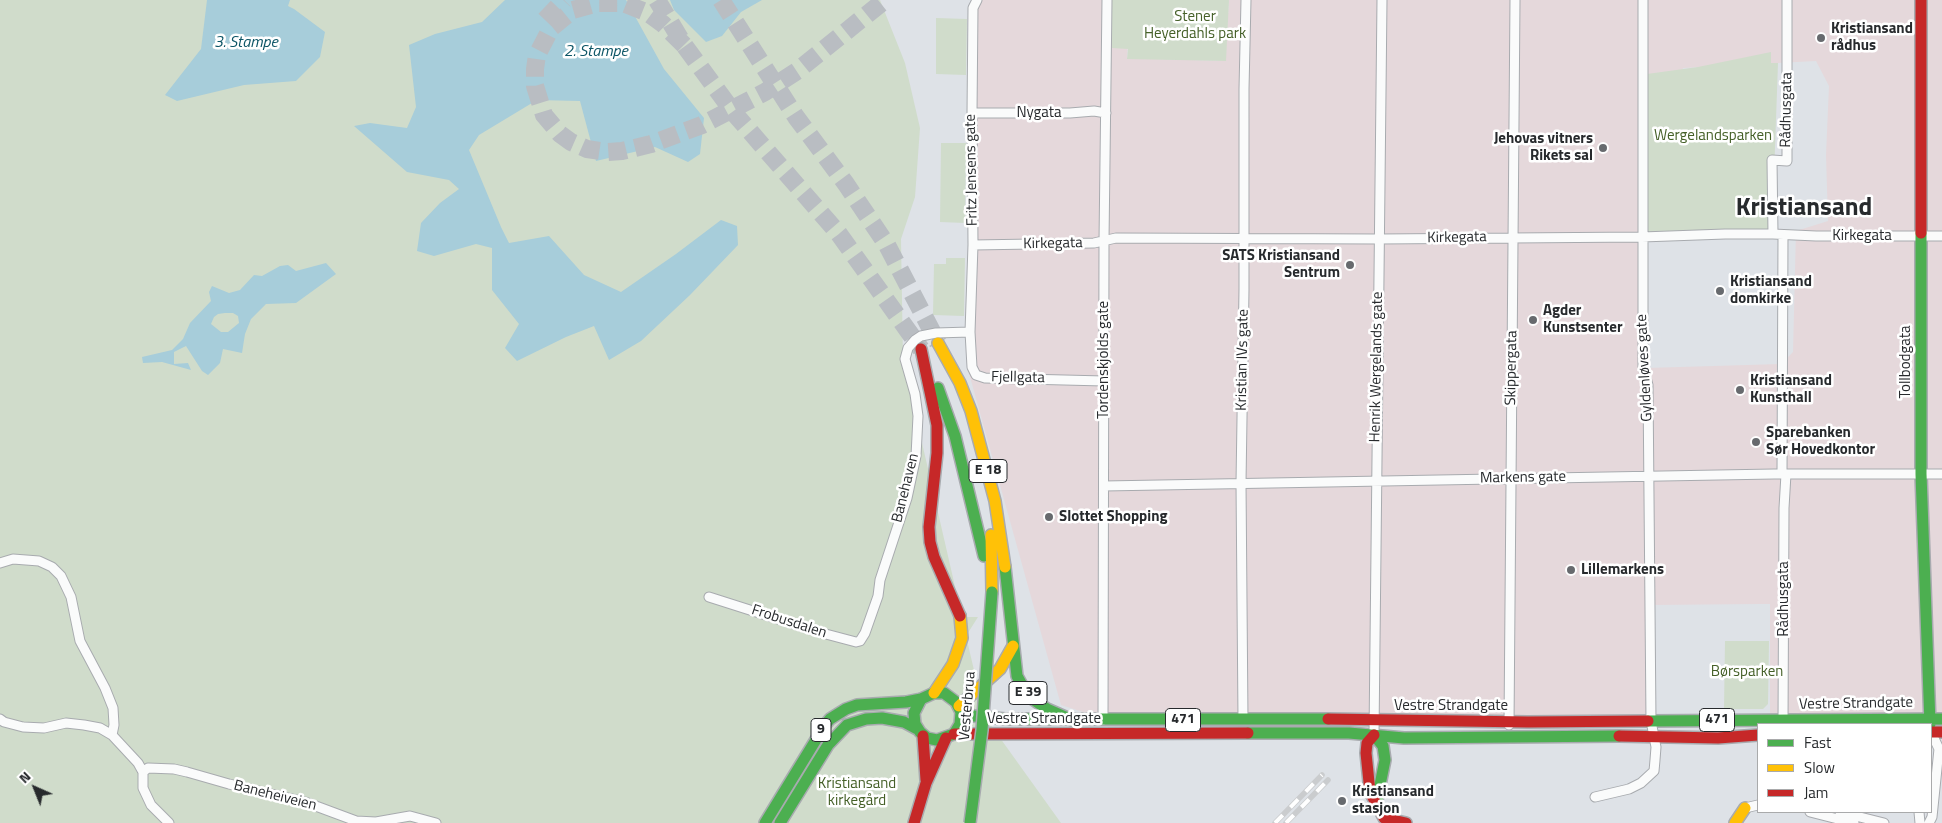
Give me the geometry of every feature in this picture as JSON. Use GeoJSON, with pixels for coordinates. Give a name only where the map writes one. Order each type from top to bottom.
{"type":"FeatureCollection","features":[{"type":"Feature","properties":{"kind":"main road","name":"Tollbodgata"},"geometry":{"type":"LineString","coordinates":[[1921,0],[1921,474],[1930,723]]}},
{"type":"Feature","properties":{"kind":"main road","name":"E 18"},"geometry":{"type":"LineString","coordinates":[[992,592],[991,533],[980,470],[965,415],[938,343],[960,383],[971,411],[986,463],[995,501],[1011,607],[1013,646]]}},
{"type":"Feature","properties":{"kind":"main road","name":"E 18"},"geometry":{"type":"LineString","coordinates":[[921,699],[934,692],[953,664],[962,638],[962,624],[958,609],[934,557],[930,542],[929,527],[937,453],[937,425],[921,349],[940,393],[955,436],[974,509],[992,592]]}},
{"type":"Feature","properties":{"kind":"main road","name":"Vesterbrua"},"geometry":{"type":"LineString","coordinates":[[970,823],[982,730],[992,592]]}},
{"type":"Feature","properties":{"kind":"main road"},"geometry":{"type":"LineString","coordinates":[[960,709],[1000,669],[1013,646]]}},
{"type":"Feature","properties":{"kind":"main road","name":"E 39"},"geometry":{"type":"LineString","coordinates":[[1013,646],[1017,676],[1023,687],[1034,700],[1047,709],[1072,720]]}},
{"type":"Feature","properties":{"kind":"main road"},"geometry":{"type":"LineString","coordinates":[[914,823],[926,783],[950,736],[960,724],[960,709],[948,695],[934,692]]}},
{"type":"Feature","properties":{"kind":"main road"},"geometry":{"type":"LineString","coordinates":[[921,699],[914,713],[920,732],[926,783]]}},
{"type":"Feature","properties":{"kind":"main road","name":"9"},"geometry":{"type":"LineString","coordinates":[[765,823],[830,718],[854,706],[921,699]]}},
{"type":"Feature","properties":{"kind":"main road","name":"Vestre Strandgate"},"geometry":{"type":"LineString","coordinates":[[960,709],[974,716],[1005,719],[1808,723]]}},
{"type":"Feature","properties":{"kind":"main road","name":"9"},"geometry":{"type":"LineString","coordinates":[[780,823],[828,745],[837,734],[848,726],[866,719],[882,718],[904,722],[920,732]]}},
{"type":"Feature","properties":{"kind":"main road"},"geometry":{"type":"LineString","coordinates":[[920,732],[937,740],[950,736]]}},
{"type":"Feature","properties":{"kind":"main road","name":"Vestre Strandgate"},"geometry":{"type":"LineString","coordinates":[[950,736],[1252,732],[1349,733],[1404,738],[1509,736],[1718,738],[1757,735]]}},
{"type":"Feature","properties":{"kind":"main road"},"geometry":{"type":"LineString","coordinates":[[1376,807],[1385,760],[1383,746],[1374,735],[1367,743],[1366,752],[1370,792],[1376,807],[1384,818],[1406,823]]}},
{"type":"Feature","properties":{"kind":"main road"},"geometry":{"type":"LineString","coordinates":[[1735,823],[1745,808]]}},
{"type":"Feature","properties":{"kind":"street","name":"Tordenskjolds gate"},"geometry":{"type":"LineString","coordinates":[[1103,720],[1104,241],[1107,0]]}},
{"type":"Feature","properties":{"kind":"street","name":"Kristian IVs gate"},"geometry":{"type":"LineString","coordinates":[[1242,719],[1241,483],[1246,0]]}},
{"type":"Feature","properties":{"kind":"street","name":"Henrik Wergelands gate"},"geometry":{"type":"LineString","coordinates":[[1374,735],[1382,0]]}},
{"type":"Feature","properties":{"kind":"street","name":"Skippergata"},"geometry":{"type":"LineString","coordinates":[[1509,736],[1515,0]]}},
{"type":"Feature","properties":{"kind":"street","name":"Gyldenløves gate"},"geometry":{"type":"LineString","coordinates":[[1596,798],[1629,789],[1648,778],[1654,771],[1655,760],[1651,721],[1648,385],[1643,367],[1642,0]]}},
{"type":"Feature","properties":{"kind":"street","name":"Rådhusgata"},"geometry":{"type":"LineString","coordinates":[[1773,234],[1772,160],[1787,161],[1787,0]]}},
{"type":"Feature","properties":{"kind":"street","name":"Fritz Jensens gate"},"geometry":{"type":"LineString","coordinates":[[970,332],[973,245],[972,113],[975,4]]}},
{"type":"Feature","properties":{"kind":"street","name":"Nygata"},"geometry":{"type":"LineString","coordinates":[[972,113],[1070,114],[1094,111],[1106,113]]}},
{"type":"Feature","properties":{"kind":"street","name":"Kirkegata"},"geometry":{"type":"LineString","coordinates":[[973,245],[1094,243],[1116,238],[1379,239],[1773,234],[1942,236]]}},
{"type":"Feature","properties":{"kind":"street","name":"Rådhusgata"},"geometry":{"type":"LineString","coordinates":[[1783,235],[1783,722]]}},
{"type":"Feature","properties":{"kind":"street","name":"Fjellgata"},"geometry":{"type":"LineString","coordinates":[[970,332],[972,367],[976,375],[985,378],[1104,381]]}},
{"type":"Feature","properties":{"kind":"street","name":"Banehaven"},"geometry":{"type":"LineString","coordinates":[[865,634],[878,596],[880,580],[907,498],[916,456],[918,416],[915,394],[905,359],[908,348],[921,336],[970,332]]}},
{"type":"Feature","properties":{"kind":"street","name":"Markens gate"},"geometry":{"type":"LineString","coordinates":[[1104,486],[1784,474],[1942,474]]}},
{"type":"Feature","properties":{"kind":"street"},"geometry":{"type":"LineString","coordinates":[[0,563],[13,559],[39,561],[52,567],[61,576],[71,597],[80,642],[105,688],[113,708],[114,725],[112,735]]}},
{"type":"Feature","properties":{"kind":"street","name":"Frobusdalen"},"geometry":{"type":"LineString","coordinates":[[709,597],[856,642],[860,641],[865,634]]}},
{"type":"Feature","properties":{"kind":"street"},"geometry":{"type":"LineString","coordinates":[[0,719],[4,722],[23,727],[44,728],[66,723],[84,724],[100,728],[112,735],[128,750],[142,772],[143,788],[151,805],[169,823]]}},
{"type":"Feature","properties":{"kind":"street","name":"Tollbodgata"},"geometry":{"type":"LineString","coordinates":[[1929,823],[1932,817],[1939,749],[1932,733]]}},
{"type":"Feature","properties":{"kind":"street","name":"Baneheiveien"},"geometry":{"type":"LineString","coordinates":[[142,772],[148,768],[187,772],[305,802],[356,821],[376,822],[410,816],[436,823]]}},
{"type":"Feature","properties":{"kind":"street"},"geometry":{"type":"LineString","coordinates":[[1745,808],[1757,805]]}},
{"type":"Feature","properties":{"kind":"street"},"geometry":{"type":"LineString","coordinates":[[1814,813],[1854,823]]}},
{"type":"Feature","properties":{"kind":"street"},"geometry":{"type":"LineString","coordinates":[[1844,813],[1884,823]]}},
{"type":"Feature","properties":{"kind":"shaded area"},"geometry":{"type":"Polygon","coordinates":[[[973,0],[1131,0],[1127,58],[1225,61],[1229,0],[1942,0],[1942,723],[1770,723],[1770,604],[1651,605],[1646,718],[1105,719],[1061,705],[967,366],[973,0]],[[1816,61],[1683,68],[1640,275],[1638,342],[1646,368],[1781,364],[1793,352],[1796,231],[1828,221],[1826,155],[1829,86],[1816,61]]]}},
{"type":"Feature","properties":{"kind":"green space","name":"Kristiansand kirkegård"},"geometry":{"type":"Polygon","coordinates":[[[0,0],[880,0],[905,63],[920,128],[915,197],[901,239],[903,360],[962,617],[978,617],[966,636],[985,717],[1061,823],[0,823],[0,0]]]}},
{"type":"Feature","properties":{"kind":"green space","name":"Stener Heyerdahls park"},"geometry":{"type":"Polygon","coordinates":[[[1112,0],[1229,0],[1226,61],[1127,59],[1128,49],[1112,48],[1112,0]]]}},
{"type":"Feature","properties":{"kind":"green space"},"geometry":{"type":"Polygon","coordinates":[[[936,18],[967,19],[966,75],[936,74],[936,18]]]}},
{"type":"Feature","properties":{"kind":"green space","name":"Wergelandsparken"},"geometry":{"type":"Polygon","coordinates":[[[1771,52],[1771,63],[1778,63],[1772,233],[1641,235],[1647,74],[1698,67],[1771,52]]]}},
{"type":"Feature","properties":{"kind":"green space"},"geometry":{"type":"Polygon","coordinates":[[[941,143],[966,143],[965,223],[940,222],[941,143]]]}},
{"type":"Feature","properties":{"kind":"green space"},"geometry":{"type":"Polygon","coordinates":[[[946,258],[965,258],[964,316],[933,315],[934,264],[946,264],[946,258]]]}},
{"type":"Feature","properties":{"kind":"green space","name":"Børsparken"},"geometry":{"type":"Polygon","coordinates":[[[1725,641],[1769,641],[1768,704],[1763,709],[1724,709],[1725,641]]]}},
{"type":"Feature","properties":{"kind":"water","name":"3. Stampe"},"geometry":{"type":"Polygon","coordinates":[[[207,0],[290,0],[288,6],[325,32],[320,57],[296,81],[244,85],[177,101],[165,95],[201,49],[207,0]]]}},
{"type":"Feature","properties":{"kind":"water","name":"2. Stampe"},"geometry":{"type":"Polygon","coordinates":[[[505,0],[626,0],[664,69],[704,118],[700,154],[688,162],[655,147],[596,161],[580,101],[537,100],[479,135],[469,150],[509,243],[549,236],[584,275],[621,292],[721,220],[737,226],[738,245],[690,295],[641,341],[609,360],[594,326],[566,337],[517,361],[505,348],[519,324],[492,290],[492,248],[476,244],[434,256],[417,251],[421,223],[440,203],[459,189],[449,180],[407,172],[354,126],[370,123],[407,128],[416,107],[409,45],[435,34],[482,22],[505,0]]]}},
{"type":"Feature","properties":{"kind":"water"},"geometry":{"type":"Polygon","coordinates":[[[670,0],[762,0],[741,12],[722,36],[706,42],[674,10],[670,0]]]}},
{"type":"Feature","properties":{"kind":"water"},"geometry":{"type":"Polygon","coordinates":[[[326,263],[336,274],[296,303],[266,304],[251,319],[245,334],[242,353],[223,349],[220,363],[208,375],[202,371],[186,346],[174,352],[174,364],[188,363],[191,370],[162,362],[143,363],[142,357],[172,350],[183,339],[190,323],[211,301],[209,292],[212,286],[229,293],[240,290],[254,275],[262,276],[280,266],[288,265],[296,271],[326,263]],[[233,313],[218,314],[214,317],[211,324],[221,332],[228,332],[239,323],[238,316],[233,313]]]}},
{"type":"Feature","properties":{"kind":"tunnel"},"geometry":{"type":"LineString","coordinates":[[545,20],[564,0]]}},
{"type":"Feature","properties":{"kind":"tunnel"},"geometry":{"type":"LineString","coordinates":[[657,0],[684,45],[734,113],[839,234],[921,349]]}},
{"type":"Feature","properties":{"kind":"tunnel"},"geometry":{"type":"LineString","coordinates":[[721,0],[796,117],[846,184],[887,245],[938,343]]}},
{"type":"Feature","properties":{"kind":"tunnel"},"geometry":{"type":"LineString","coordinates":[[684,45],[663,24],[648,13],[623,3],[598,3],[573,10],[551,28],[537,55],[535,86],[544,115],[560,134],[571,142],[587,149],[607,152],[622,151],[651,144],[702,125],[765,92],[797,71],[885,0]]}},
{"type":"Feature","properties":{"kind":"railway"},"geometry":{"type":"LineString","coordinates":[[1275,823],[1322,775]]}},
{"type":"Feature","properties":{"kind":"railway"},"geometry":{"type":"LineString","coordinates":[[1286,823],[1328,780]]}},
{"type":"Feature","properties":{"kind":"traffic: fast"},"geometry":{"type":"LineString","coordinates":[[1921,233],[1921,474],[1930,723]]}},
{"type":"Feature","properties":{"kind":"traffic: fast"},"geometry":{"type":"LineString","coordinates":[[938,388],[955,436],[984,556]]}},
{"type":"Feature","properties":{"kind":"traffic: fast"},"geometry":{"type":"LineString","coordinates":[[1005,567],[1017,676],[1034,700],[1047,709],[1072,720]]}},
{"type":"Feature","properties":{"kind":"traffic: fast"},"geometry":{"type":"LineString","coordinates":[[970,823],[982,730],[992,592]]}},
{"type":"Feature","properties":{"kind":"traffic: fast"},"geometry":{"type":"LineString","coordinates":[[765,823],[825,725],[830,719],[846,709],[857,705],[906,702],[921,699],[934,693],[944,693],[956,702],[961,712],[960,724],[954,734],[937,740],[927,738],[920,732],[915,724],[914,713],[921,699]]}},
{"type":"Feature","properties":{"kind":"traffic: fast"},"geometry":{"type":"LineString","coordinates":[[961,712],[974,716],[1005,719],[1328,719]]}},
{"type":"Feature","properties":{"kind":"traffic: fast"},"geometry":{"type":"LineString","coordinates":[[780,823],[828,745],[847,725],[866,719],[882,718],[904,722],[917,729]]}},
{"type":"Feature","properties":{"kind":"traffic: fast"},"geometry":{"type":"LineString","coordinates":[[1648,721],[1942,719]]}},
{"type":"Feature","properties":{"kind":"traffic: fast"},"geometry":{"type":"LineString","coordinates":[[1248,733],[1349,733],[1404,738],[1619,736]]}},
{"type":"Feature","properties":{"kind":"traffic: fast"},"geometry":{"type":"LineString","coordinates":[[1374,735],[1383,746],[1385,760],[1376,805]]}},
{"type":"Feature","properties":{"kind":"traffic: slow"},"geometry":{"type":"LineString","coordinates":[[938,343],[960,383],[971,411],[995,501],[1005,567]]}},
{"type":"Feature","properties":{"kind":"traffic: slow"},"geometry":{"type":"LineString","coordinates":[[991,535],[992,592]]}},
{"type":"Feature","properties":{"kind":"traffic: slow"},"geometry":{"type":"LineString","coordinates":[[934,693],[953,664],[962,638],[960,616]]}},
{"type":"Feature","properties":{"kind":"traffic: slow"},"geometry":{"type":"LineString","coordinates":[[959,706],[1000,669],[1013,646]]}},
{"type":"Feature","properties":{"kind":"traffic: slow"},"geometry":{"type":"LineString","coordinates":[[1735,823],[1745,808]]}},
{"type":"Feature","properties":{"kind":"traffic: jam"},"geometry":{"type":"LineString","coordinates":[[1921,0],[1921,233]]}},
{"type":"Feature","properties":{"kind":"traffic: jam"},"geometry":{"type":"LineString","coordinates":[[921,349],[937,425],[937,453],[929,527],[930,542],[934,557],[960,616]]}},
{"type":"Feature","properties":{"kind":"traffic: jam"},"geometry":{"type":"LineString","coordinates":[[1328,719],[1528,722],[1648,721]]}},
{"type":"Feature","properties":{"kind":"traffic: jam"},"geometry":{"type":"LineString","coordinates":[[1932,732],[1942,732]]}},
{"type":"Feature","properties":{"kind":"traffic: jam"},"geometry":{"type":"LineString","coordinates":[[954,734],[1248,733]]}},
{"type":"Feature","properties":{"kind":"traffic: jam"},"geometry":{"type":"LineString","coordinates":[[1374,735],[1367,743],[1366,753],[1370,792],[1384,818],[1406,823]]}},
{"type":"Feature","properties":{"kind":"traffic: jam"},"geometry":{"type":"LineString","coordinates":[[1619,736],[1718,738],[1757,735]]}},
{"type":"Feature","properties":{"kind":"traffic: jam"},"geometry":{"type":"LineString","coordinates":[[923,736],[926,780]]}},
{"type":"Feature","properties":{"kind":"traffic: jam"},"geometry":{"type":"LineString","coordinates":[[914,823],[926,783],[946,738]]}},
{"type":"Feature","properties":{"kind":"place","name":"Kristiansand rådhus"},"geometry":{"type":"Point","coordinates":[1821,38]}},
{"type":"Feature","properties":{"kind":"place","name":"Jehovas vitners Rikets sal"},"geometry":{"type":"Point","coordinates":[1603,148]}},
{"type":"Feature","properties":{"kind":"place","name":"SATS Kristiansand Sentrum"},"geometry":{"type":"Point","coordinates":[1350,265]}},
{"type":"Feature","properties":{"kind":"place","name":"Kristiansand domkirke"},"geometry":{"type":"Point","coordinates":[1720,291]}},
{"type":"Feature","properties":{"kind":"place","name":"Agder Kunstsenter"},"geometry":{"type":"Point","coordinates":[1533,320]}},
{"type":"Feature","properties":{"kind":"place","name":"Kristiansand Kunsthall"},"geometry":{"type":"Point","coordinates":[1740,390]}},
{"type":"Feature","properties":{"kind":"place","name":"Sparebanken Sør Hovedkontor"},"geometry":{"type":"Point","coordinates":[1756,442]}},
{"type":"Feature","properties":{"kind":"place","name":"Slottet Shopping"},"geometry":{"type":"Point","coordinates":[1049,517]}},
{"type":"Feature","properties":{"kind":"place","name":"Lillemarkens"},"geometry":{"type":"Point","coordinates":[1571,570]}},
{"type":"Feature","properties":{"kind":"place","name":"Kristiansand stasjon"},"geometry":{"type":"Point","coordinates":[1342,801]}},
{"type":"Feature","properties":{"kind":"district","name":"Kristiansand"},"geometry":{"type":"Point","coordinates":[1804,209]}}]}
